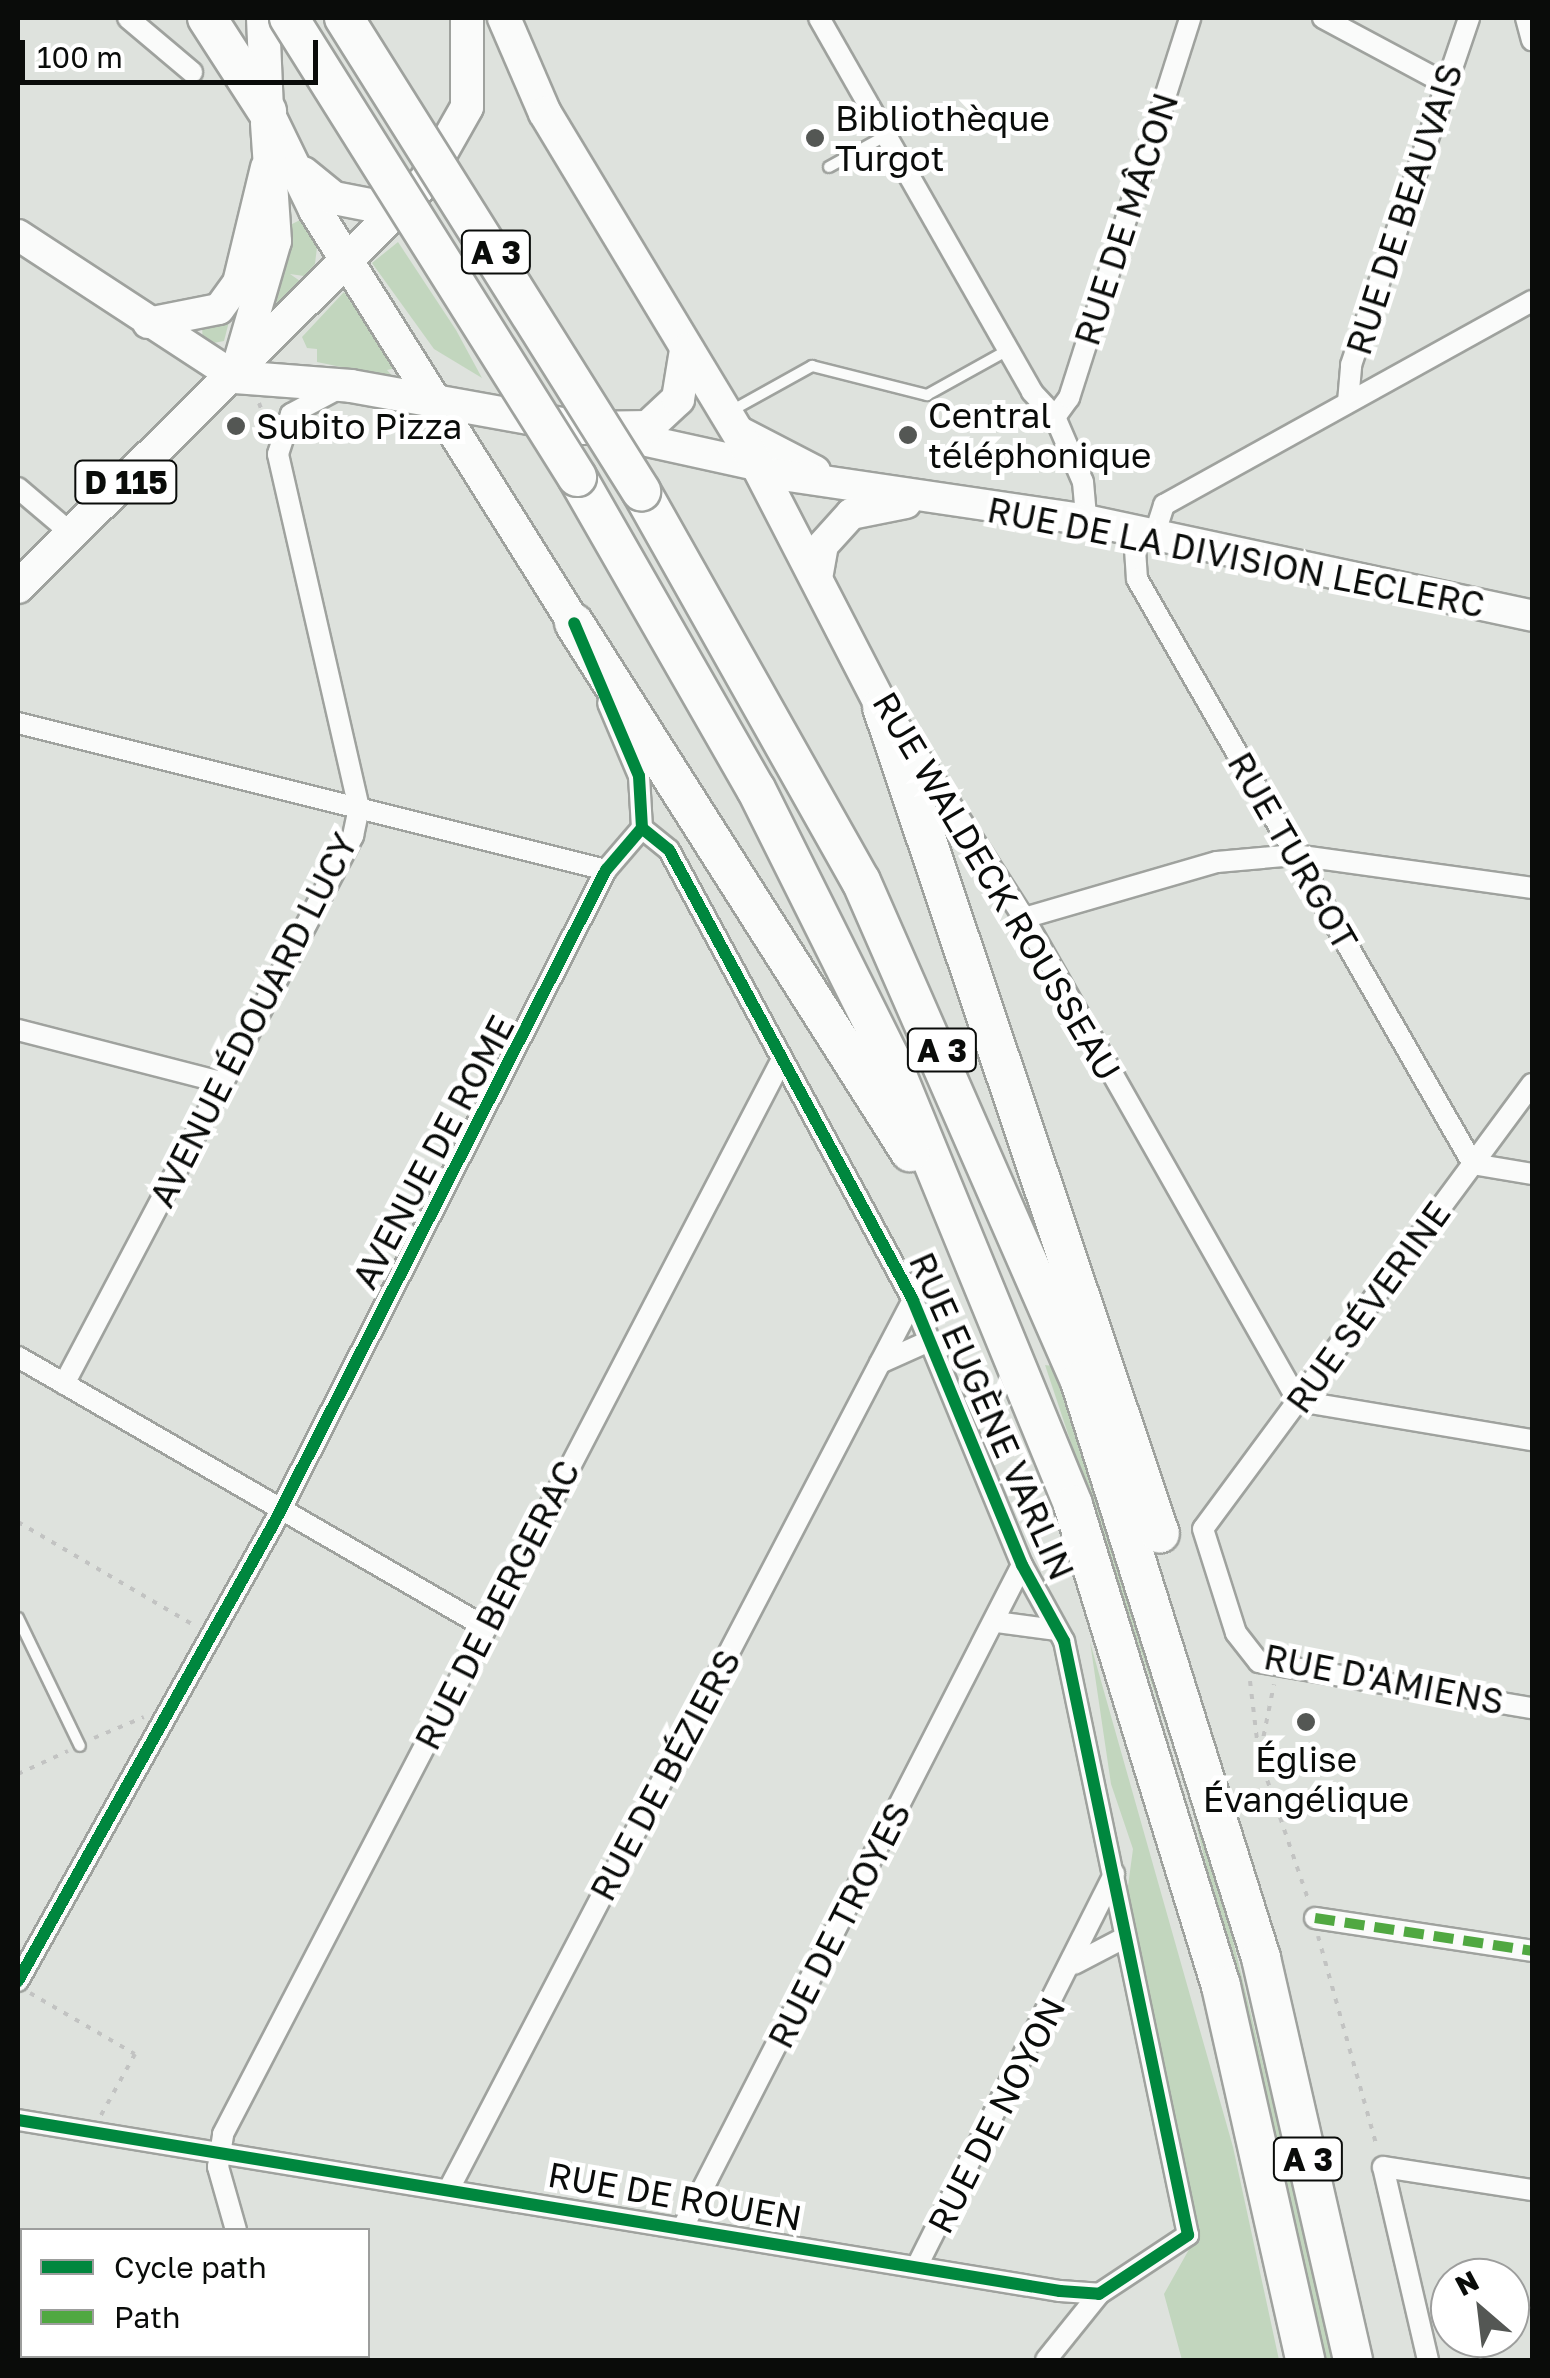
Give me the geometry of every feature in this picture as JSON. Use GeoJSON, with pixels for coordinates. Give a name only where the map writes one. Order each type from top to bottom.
{"type":"FeatureCollection","features":[{"type":"Feature","properties":{"kind":"highway"},"geometry":{"type":"LineString","coordinates":[[206,18],[267,111]]}},
{"type":"Feature","properties":{"kind":"highway","name":"A 3"},"geometry":{"type":"LineString","coordinates":[[289,18],[577,477],[756,789],[943,1179],[1117,1631],[1221,1986],[1305,2360]]}},
{"type":"Feature","properties":{"kind":"highway","name":"A 3"},"geometry":{"type":"LineString","coordinates":[[344,18],[641,491],[861,881],[929,1022],[1080,1381],[1169,1643],[1261,1958],[1352,2360]]}},
{"type":"Feature","properties":{"kind":"highway"},"geometry":{"type":"LineString","coordinates":[[574,622],[910,1152],[943,1179]]}},
{"type":"Feature","properties":{"kind":"highway"},"geometry":{"type":"LineString","coordinates":[[882,708],[1178,1592],[1169,1643]]}},
{"type":"Feature","properties":{"kind":"main road"},"geometry":{"type":"LineString","coordinates":[[263,18],[267,111]]}},
{"type":"Feature","properties":{"kind":"main road"},"geometry":{"type":"LineString","coordinates":[[282,163],[334,198],[380,208],[424,183],[467,107],[468,18]]}},
{"type":"Feature","properties":{"kind":"main road","name":"RUE WALDECK ROUSSEAU"},"geometry":{"type":"LineString","coordinates":[[468,18],[545,113]]}},
{"type":"Feature","properties":{"kind":"main road","name":"RUE WALDECK ROUSSEAU"},"geometry":{"type":"LineString","coordinates":[[504,18],[545,113],[686,350],[767,469],[882,708]]}},
{"type":"Feature","properties":{"kind":"main road","name":"D 115"},"geometry":{"type":"LineString","coordinates":[[235,377],[275,241],[282,163],[267,111]]}},
{"type":"Feature","properties":{"kind":"main road"},"geometry":{"type":"LineString","coordinates":[[282,163],[446,407],[574,622]]}},
{"type":"Feature","properties":{"kind":"main road","name":"D 115"},"geometry":{"type":"LineString","coordinates":[[18,587],[352,262],[424,183]]}},
{"type":"Feature","properties":{"kind":"main road","name":"RUE DE LA DIVISION LECLERC"},"geometry":{"type":"LineString","coordinates":[[235,377],[351,386],[446,407],[584,428],[648,426],[666,414],[678,399],[686,350]]}},
{"type":"Feature","properties":{"kind":"main road"},"geometry":{"type":"LineString","coordinates":[[351,386],[420,421],[498,496]]}},
{"type":"Feature","properties":{"kind":"street"},"geometry":{"type":"LineString","coordinates":[[128,18],[192,72]]}},
{"type":"Feature","properties":{"kind":"street"},"geometry":{"type":"LineString","coordinates":[[818,18],[1008,350],[1055,417],[1083,482],[1086,520]]}},
{"type":"Feature","properties":{"kind":"street","name":"RUE DE MÂCON"},"geometry":{"type":"LineString","coordinates":[[1055,417],[1069,398],[1190,18]]}},
{"type":"Feature","properties":{"kind":"street"},"geometry":{"type":"LineString","coordinates":[[1323,18],[1446,84]]}},
{"type":"Feature","properties":{"kind":"street","name":"RUE DE BEAUVAIS"},"geometry":{"type":"LineString","coordinates":[[1348,402],[1351,365],[1469,18]]}},
{"type":"Feature","properties":{"kind":"street"},"geometry":{"type":"LineString","coordinates":[[1526,18],[1532,40]]}},
{"type":"Feature","properties":{"kind":"street"},"geometry":{"type":"LineString","coordinates":[[148,323],[219,309],[238,283],[282,163]]}},
{"type":"Feature","properties":{"kind":"street"},"geometry":{"type":"LineString","coordinates":[[18,234],[235,377]]}},
{"type":"Feature","properties":{"kind":"street"},"geometry":{"type":"LineString","coordinates":[[1144,536],[1164,506],[1532,300]]}},
{"type":"Feature","properties":{"kind":"street","name":"AVENUE ÉDOUARD LUCY"},"geometry":{"type":"LineString","coordinates":[[64,1384],[359,808],[278,454],[292,414],[351,386]]}},
{"type":"Feature","properties":{"kind":"street","name":"RUE DE LA DIVISION LECLERC"},"geometry":{"type":"LineString","coordinates":[[732,422],[835,482]]}},
{"type":"Feature","properties":{"kind":"street","name":"RUE DE LA DIVISION LECLERC"},"geometry":{"type":"LineString","coordinates":[[584,428],[835,482],[1086,520],[1144,536],[1532,616]]}},
{"type":"Feature","properties":{"kind":"street"},"geometry":{"type":"LineString","coordinates":[[18,488],[72,534]]}},
{"type":"Feature","properties":{"kind":"street","name":"RUE DE LA DIVISION LECLERC"},"geometry":{"type":"LineString","coordinates":[[818,573],[824,544],[851,514],[939,499]]}},
{"type":"Feature","properties":{"kind":"street","name":"RUE TURGOT"},"geometry":{"type":"LineString","coordinates":[[1144,536],[1137,579],[1473,1164]]}},
{"type":"Feature","properties":{"kind":"street"},"geometry":{"type":"LineString","coordinates":[[574,622],[639,776],[642,828]]}},
{"type":"Feature","properties":{"kind":"street","name":"RUE WALDECK ROUSSEAU"},"geometry":{"type":"LineString","coordinates":[[882,708],[906,724],[1024,918],[1298,1401]]}},
{"type":"Feature","properties":{"kind":"street"},"geometry":{"type":"LineString","coordinates":[[18,723],[606,870]]}},
{"type":"Feature","properties":{"kind":"street","name":"AVENUE DE ROME"},"geometry":{"type":"LineString","coordinates":[[18,1984],[281,1509],[606,870],[642,828]]}},
{"type":"Feature","properties":{"kind":"street","name":"RUE EUGÈNE VARLIN"},"geometry":{"type":"LineString","coordinates":[[642,828],[669,850],[913,1300],[1022,1564],[1056,1630],[1114,1872],[1120,1940],[1188,2235],[1099,2294]]}},
{"type":"Feature","properties":{"kind":"street"},"geometry":{"type":"LineString","coordinates":[[1024,918],[1217,862],[1295,855],[1532,888]]}},
{"type":"Feature","properties":{"kind":"street"},"geometry":{"type":"LineString","coordinates":[[18,1030],[220,1082]]}},
{"type":"Feature","properties":{"kind":"street","name":"RUE DE BERGERAC"},"geometry":{"type":"LineString","coordinates":[[218,2151],[485,1627],[781,1061]]}},
{"type":"Feature","properties":{"kind":"street","name":"RUE SÉVERINE"},"geometry":{"type":"LineString","coordinates":[[1204,1529],[1532,1084]]}},
{"type":"Feature","properties":{"kind":"street"},"geometry":{"type":"LineString","coordinates":[[1473,1164],[1532,1174]]}},
{"type":"Feature","properties":{"kind":"street","name":"RUE DE BÉZIERS"},"geometry":{"type":"LineString","coordinates":[[450,2188],[913,1300]]}},
{"type":"Feature","properties":{"kind":"street"},"geometry":{"type":"LineString","coordinates":[[880,1363],[929,1341]]}},
{"type":"Feature","properties":{"kind":"street"},"geometry":{"type":"LineString","coordinates":[[18,1357],[485,1627]]}},
{"type":"Feature","properties":{"kind":"street"},"geometry":{"type":"LineString","coordinates":[[1298,1401],[1532,1440]]}},
{"type":"Feature","properties":{"kind":"street","name":"RUE D'AMIENS"},"geometry":{"type":"LineString","coordinates":[[1204,1529],[1236,1633],[1259,1662],[1532,1708]]}},
{"type":"Feature","properties":{"kind":"street","name":"RUE DE TROYES"},"geometry":{"type":"LineString","coordinates":[[682,2229],[996,1622],[1022,1564]]}},
{"type":"Feature","properties":{"kind":"street"},"geometry":{"type":"LineString","coordinates":[[996,1622],[1056,1630]]}},
{"type":"Feature","properties":{"kind":"street","name":"RUE DE NOYON"},"geometry":{"type":"LineString","coordinates":[[917,2266],[1074,1964],[1114,1872]]}},
{"type":"Feature","properties":{"kind":"street"},"geometry":{"type":"LineString","coordinates":[[1315,1918],[1532,1951]]}},
{"type":"Feature","properties":{"kind":"street","name":"RUE DE NOYON"},"geometry":{"type":"LineString","coordinates":[[1074,1964],[1120,1940]]}},
{"type":"Feature","properties":{"kind":"street","name":"RUE DE ROUEN"},"geometry":{"type":"LineString","coordinates":[[18,2120],[1099,2294]]}},
{"type":"Feature","properties":{"kind":"street"},"geometry":{"type":"LineString","coordinates":[[218,2151],[236,2228]]}},
{"type":"Feature","properties":{"kind":"street"},"geometry":{"type":"LineString","coordinates":[[1428,2360],[1383,2167],[1532,2190]]}},
{"type":"Feature","properties":{"kind":"street"},"geometry":{"type":"LineString","coordinates":[[1046,2360],[1099,2294]]}},
{"type":"Feature","properties":{"kind":"lane"},"geometry":{"type":"LineString","coordinates":[[834,168],[886,136]]}},
{"type":"Feature","properties":{"kind":"lane"},"geometry":{"type":"LineString","coordinates":[[732,422],[812,366],[926,395],[1008,350]]}},
{"type":"Feature","properties":{"kind":"lane"},"geometry":{"type":"LineString","coordinates":[[18,1618],[80,1746]]}},
{"type":"Feature","properties":{"kind":"path"},"geometry":{"type":"LineString","coordinates":[[259,402],[264,417]]}},
{"type":"Feature","properties":{"kind":"path"},"geometry":{"type":"LineString","coordinates":[[18,1522],[213,1636]]}},
{"type":"Feature","properties":{"kind":"path"},"geometry":{"type":"LineString","coordinates":[[1259,1756],[1278,1665]]}},
{"type":"Feature","properties":{"kind":"path"},"geometry":{"type":"LineString","coordinates":[[18,1984],[135,2054],[92,2131]]}},
{"type":"Feature","properties":{"kind":"green space"},"geometry":{"type":"Polygon","coordinates":[[[300,220],[317,247],[315,264],[304,276],[290,274],[300,281],[276,306],[290,225],[300,220]]]}},
{"type":"Feature","properties":{"kind":"green space"},"geometry":{"type":"Polygon","coordinates":[[[398,242],[456,330],[482,378],[434,349],[372,263],[398,242]]]}},
{"type":"Feature","properties":{"kind":"green space"},"geometry":{"type":"Polygon","coordinates":[[[344,292],[396,368],[387,370],[394,378],[317,362],[317,349],[307,348],[302,337],[344,292]]]}},
{"type":"Feature","properties":{"kind":"green space"},"geometry":{"type":"Polygon","coordinates":[[[233,306],[224,341],[203,345],[202,326],[233,306]]]}},
{"type":"Feature","properties":{"kind":"green space"},"geometry":{"type":"Polygon","coordinates":[[[1045,1365],[1053,1366],[1188,1755],[1335,2360],[1326,2360],[1190,1799],[1045,1365]]]}},
{"type":"Feature","properties":{"kind":"green space"},"geometry":{"type":"Polygon","coordinates":[[[1090,1642],[1233,2147],[1279,2360],[1182,2360],[1164,2294],[1197,2235],[1126,1901],[1133,1849],[1111,1784],[1090,1642]]]}},
{"type":"Feature","properties":{"kind":"marked path"},"geometry":{"type":"LineString","coordinates":[[1315,1918],[1532,1951]]}},
{"type":"Feature","properties":{"kind":"cycle path"},"geometry":{"type":"LineString","coordinates":[[18,2120],[1060,2291],[1099,2294],[1188,2235],[1064,1641],[1022,1565],[913,1300],[669,850],[642,828],[639,776],[574,623]]}},
{"type":"Feature","properties":{"kind":"cycle path"},"geometry":{"type":"LineString","coordinates":[[18,1981],[274,1523],[606,870],[642,828]]}},
{"type":"Feature","properties":{"kind":"place","name":"Bibliothèque Turgot"},"geometry":{"type":"Point","coordinates":[815,138]}},
{"type":"Feature","properties":{"kind":"place","name":"Subito Pizza"},"geometry":{"type":"Point","coordinates":[236,426]}},
{"type":"Feature","properties":{"kind":"place","name":"Central téléphonique"},"geometry":{"type":"Point","coordinates":[908,435]}},
{"type":"Feature","properties":{"kind":"place","name":"Église Évangélique"},"geometry":{"type":"Point","coordinates":[1306,1722]}}]}
